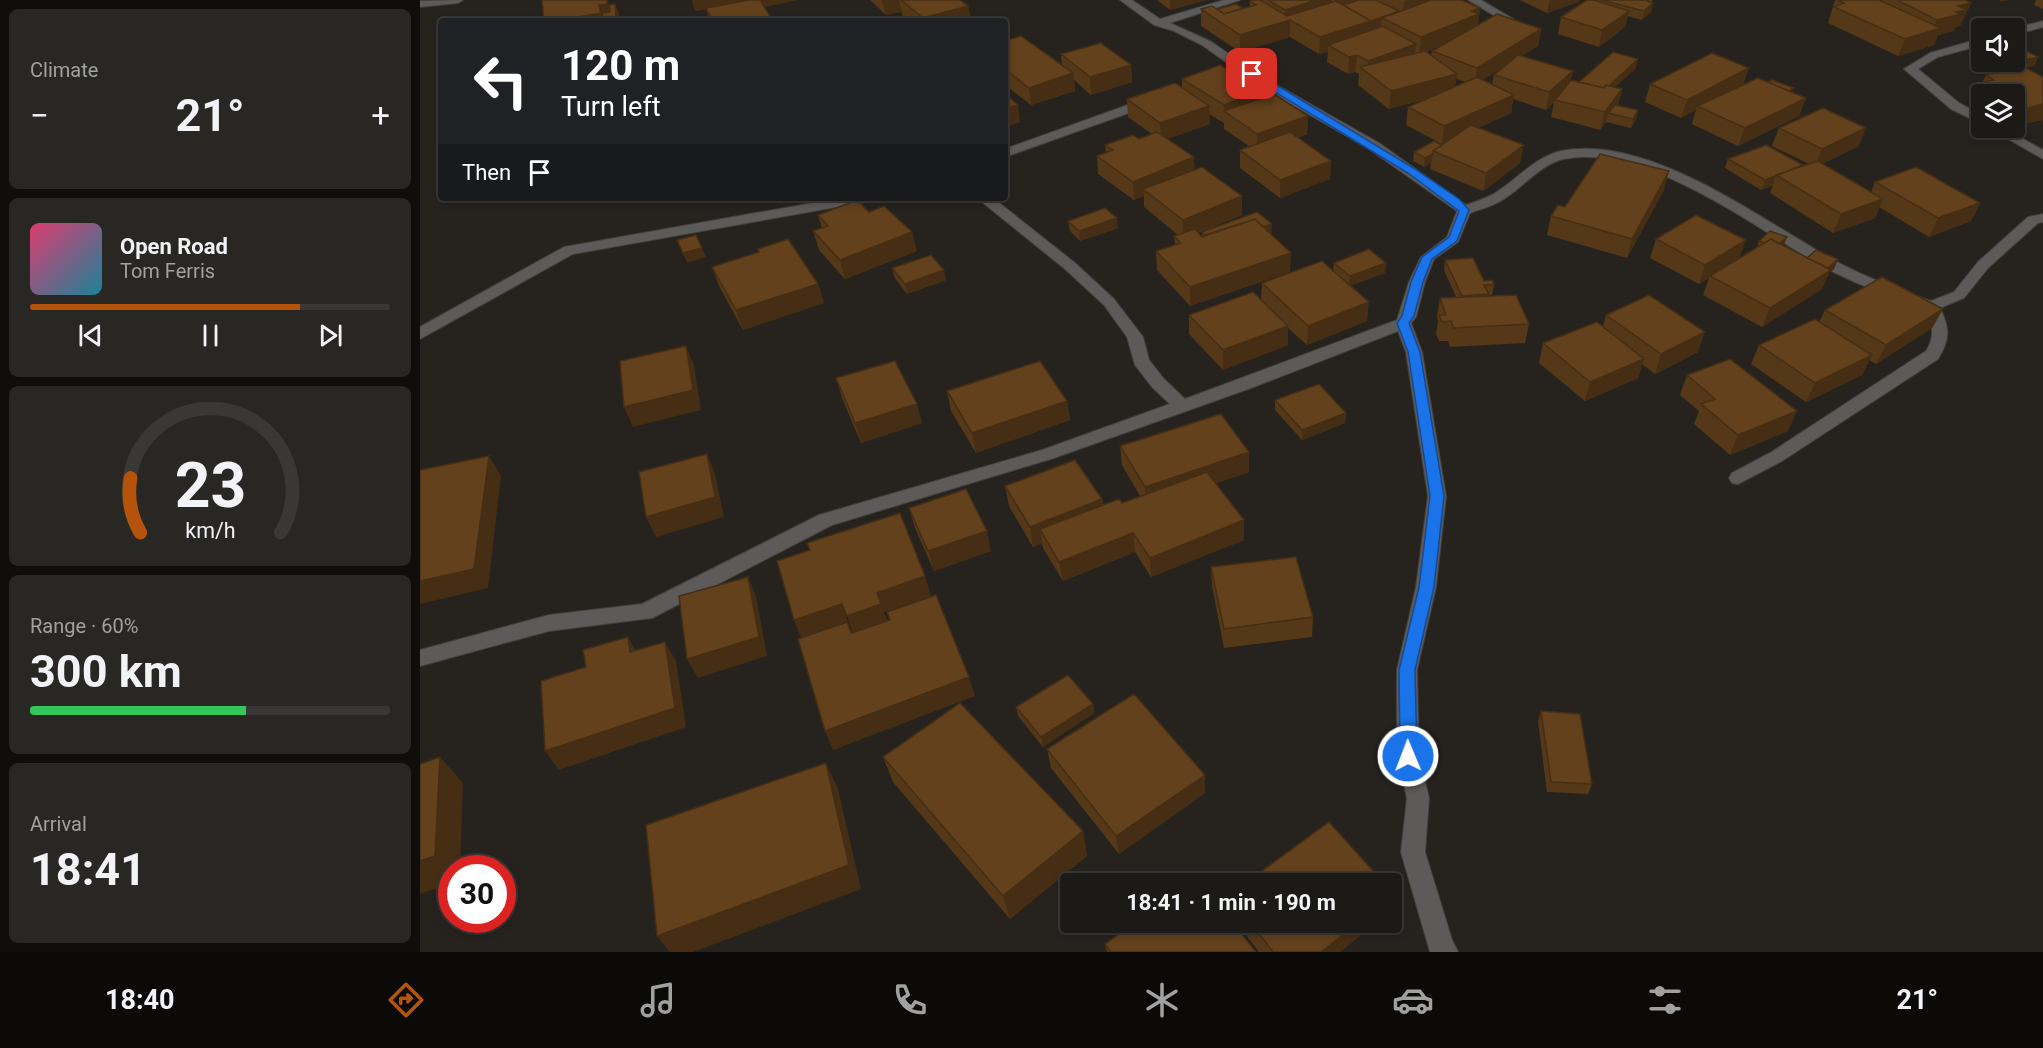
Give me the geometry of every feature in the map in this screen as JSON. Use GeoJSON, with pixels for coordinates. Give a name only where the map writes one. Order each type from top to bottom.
{"type":"FeatureCollection","features":[{"type":"Feature","properties":{"kind":"street"},"geometry":{"type":"LineString","coordinates":[[420,4],[458,0]]}},
{"type":"Feature","properties":{"kind":"street"},"geometry":{"type":"LineString","coordinates":[[1125,0],[1158,23],[1187,34],[1242,66],[1262,82],[1338,124],[1455,201],[1464,210]]}},
{"type":"Feature","properties":{"kind":"street"},"geometry":{"type":"LineString","coordinates":[[1158,23],[1235,0]]}},
{"type":"Feature","properties":{"kind":"street"},"geometry":{"type":"LineString","coordinates":[[1473,0],[1528,31]]}},
{"type":"Feature","properties":{"kind":"street"},"geometry":{"type":"LineString","coordinates":[[2025,29],[2043,24]]}},
{"type":"Feature","properties":{"kind":"street"},"geometry":{"type":"LineString","coordinates":[[1971,44],[1934,55],[1910,69],[1955,106],[1971,114]]}},
{"type":"Feature","properties":{"kind":"street"},"geometry":{"type":"LineString","coordinates":[[1221,74],[1242,66]]}},
{"type":"Feature","properties":{"kind":"street"},"geometry":{"type":"LineString","coordinates":[[1008,152],[1165,96]]}},
{"type":"Feature","properties":{"kind":"street"},"geometry":{"type":"LineString","coordinates":[[2013,138],[2043,155]]}},
{"type":"Feature","properties":{"kind":"street"},"geometry":{"type":"LineString","coordinates":[[420,658],[549,623],[645,612],[826,520],[1048,454],[1402,323],[1408,316],[1417,282],[1428,257],[1453,239],[1464,210],[1495,199],[1560,155],[1588,151],[1619,157],[1667,172],[1706,190],[1829,263],[1887,290],[1931,306],[1959,295],[1991,258],[2033,220],[2043,218]]}},
{"type":"Feature","properties":{"kind":"street"},"geometry":{"type":"LineString","coordinates":[[420,334],[569,250],[848,201]]}},
{"type":"Feature","properties":{"kind":"street"},"geometry":{"type":"LineString","coordinates":[[988,201],[1070,266],[1109,302],[1135,337],[1142,361],[1158,383],[1182,406]]}},
{"type":"Feature","properties":{"kind":"street"},"geometry":{"type":"LineString","coordinates":[[1738,478],[1776,457],[1932,354],[1941,342],[1941,326],[1931,306]]}},
{"type":"Feature","properties":{"kind":"street"},"geometry":{"type":"LineString","coordinates":[[1402,323],[1414,352],[1437,496],[1426,587],[1407,670],[1408,756],[1418,798],[1413,852],[1441,947],[1445,952]]}},
{"type":"Feature","properties":{"kind":"building"},"geometry":{"type":"Polygon","coordinates":[[[542,0],[607,0],[607,4],[599,5],[601,13],[572,18],[544,18],[542,0]]]}},
{"type":"Feature","properties":{"kind":"building"},"geometry":{"type":"Polygon","coordinates":[[[760,0],[771,18],[711,18],[706,8],[760,0]]]}},
{"type":"Feature","properties":{"kind":"building"},"geometry":{"type":"Polygon","coordinates":[[[901,0],[960,0],[968,6],[923,18],[901,0]]]}},
{"type":"Feature","properties":{"kind":"building"},"geometry":{"type":"Polygon","coordinates":[[[1260,0],[1287,16],[1336,1],[1371,21],[1320,37],[1290,20],[1240,35],[1201,9],[1212,6],[1224,14],[1256,5],[1250,1],[1260,0]]]}},
{"type":"Feature","properties":{"kind":"building"},"geometry":{"type":"Polygon","coordinates":[[[1268,0],[1316,0],[1285,10],[1268,0]]]}},
{"type":"Feature","properties":{"kind":"building"},"geometry":{"type":"Polygon","coordinates":[[[1359,0],[1376,0],[1399,11],[1371,21],[1343,5],[1359,0]]]}},
{"type":"Feature","properties":{"kind":"building"},"geometry":{"type":"Polygon","coordinates":[[[1431,0],[1462,0],[1480,8],[1472,11],[1479,14],[1421,37],[1382,18],[1431,0]]]}},
{"type":"Feature","properties":{"kind":"building"},"geometry":{"type":"Polygon","coordinates":[[[1587,0],[1629,11],[1602,30],[1561,17],[1587,0]]]}},
{"type":"Feature","properties":{"kind":"building"},"geometry":{"type":"Polygon","coordinates":[[[1601,0],[1648,0],[1653,3],[1644,11],[1601,0]]]}},
{"type":"Feature","properties":{"kind":"building"},"geometry":{"type":"Polygon","coordinates":[[[1837,0],[1879,0],[1941,28],[1905,39],[1834,7],[1844,3],[1837,0]]]}},
{"type":"Feature","properties":{"kind":"building"},"geometry":{"type":"Polygon","coordinates":[[[1897,0],[1965,0],[1971,3],[1958,6],[1967,10],[1956,12],[1961,14],[1937,20],[1897,0]]]}},
{"type":"Feature","properties":{"kind":"building"},"geometry":{"type":"Polygon","coordinates":[[[615,4],[616,17],[603,18],[602,13],[610,12],[609,5],[615,4]]]}},
{"type":"Feature","properties":{"kind":"building"},"geometry":{"type":"Polygon","coordinates":[[[1236,4],[1243,8],[1224,14],[1218,9],[1236,4]]]}},
{"type":"Feature","properties":{"kind":"building"},"geometry":{"type":"Polygon","coordinates":[[[1497,14],[1541,29],[1477,68],[1432,51],[1497,14]]]}},
{"type":"Feature","properties":{"kind":"building"},"geometry":{"type":"Polygon","coordinates":[[[1383,26],[1416,44],[1368,61],[1357,55],[1349,57],[1328,45],[1383,26]]]}},
{"type":"Feature","properties":{"kind":"building"},"geometry":{"type":"Polygon","coordinates":[[[1021,36],[1073,73],[1029,88],[1008,71],[1008,40],[1021,36]]]}},
{"type":"Feature","properties":{"kind":"building"},"geometry":{"type":"Polygon","coordinates":[[[1101,43],[1131,65],[1090,77],[1061,54],[1101,43]]]}},
{"type":"Feature","properties":{"kind":"building"},"geometry":{"type":"Polygon","coordinates":[[[2025,50],[2038,57],[2025,60],[2025,50]]]}},
{"type":"Feature","properties":{"kind":"building"},"geometry":{"type":"Polygon","coordinates":[[[1425,51],[1457,74],[1391,91],[1360,67],[1425,51]]]}},
{"type":"Feature","properties":{"kind":"building"},"geometry":{"type":"Polygon","coordinates":[[[1613,52],[1638,59],[1604,88],[1579,82],[1613,52]]]}},
{"type":"Feature","properties":{"kind":"building"},"geometry":{"type":"Polygon","coordinates":[[[1712,53],[1749,68],[1687,100],[1650,84],[1712,53]]]}},
{"type":"Feature","properties":{"kind":"building"},"geometry":{"type":"Polygon","coordinates":[[[1518,55],[1573,71],[1549,92],[1494,75],[1518,55]]]}},
{"type":"Feature","properties":{"kind":"building"},"geometry":{"type":"Polygon","coordinates":[[[1220,65],[1263,90],[1224,105],[1182,79],[1220,65]]]}},
{"type":"Feature","properties":{"kind":"building"},"geometry":{"type":"Polygon","coordinates":[[[2025,68],[2043,77],[2043,104],[2028,108],[2025,106],[2025,84],[1986,84],[1983,82],[1994,80],[1986,75],[2000,72],[2025,72],[2025,68]]]}},
{"type":"Feature","properties":{"kind":"building"},"geometry":{"type":"Polygon","coordinates":[[[1477,77],[1514,95],[1444,126],[1408,107],[1477,77]]]}},
{"type":"Feature","properties":{"kind":"building"},"geometry":{"type":"Polygon","coordinates":[[[1758,78],[1806,98],[1745,128],[1697,106],[1758,78]]]}},
{"type":"Feature","properties":{"kind":"building"},"geometry":{"type":"Polygon","coordinates":[[[1571,80],[1604,88],[1606,85],[1622,89],[1605,112],[1555,100],[1571,80]]]}},
{"type":"Feature","properties":{"kind":"building"},"geometry":{"type":"Polygon","coordinates":[[[1772,80],[1794,88],[1789,91],[1768,82],[1772,80]]]}},
{"type":"Feature","properties":{"kind":"building"},"geometry":{"type":"Polygon","coordinates":[[[1175,83],[1209,106],[1160,123],[1127,99],[1175,83]]]}},
{"type":"Feature","properties":{"kind":"building"},"geometry":{"type":"Polygon","coordinates":[[[1274,94],[1308,116],[1257,134],[1224,111],[1274,94]]]}},
{"type":"Feature","properties":{"kind":"building"},"geometry":{"type":"Polygon","coordinates":[[[1008,97],[1018,105],[1008,108],[1008,97]]]}},
{"type":"Feature","properties":{"kind":"building"},"geometry":{"type":"Polygon","coordinates":[[[1615,105],[1638,110],[1633,119],[1608,113],[1615,105]]]}},
{"type":"Feature","properties":{"kind":"building"},"geometry":{"type":"Polygon","coordinates":[[[1823,108],[1866,128],[1822,149],[1779,128],[1823,108]]]}},
{"type":"Feature","properties":{"kind":"building"},"geometry":{"type":"Polygon","coordinates":[[[1471,125],[1524,145],[1486,173],[1433,151],[1471,125]]]}},
{"type":"Feature","properties":{"kind":"building"},"geometry":{"type":"Polygon","coordinates":[[[1157,132],[1194,157],[1133,182],[1097,156],[1113,150],[1105,145],[1133,135],[1139,139],[1157,132]]]}},
{"type":"Feature","properties":{"kind":"building"},"geometry":{"type":"Polygon","coordinates":[[[1290,132],[1331,161],[1280,180],[1240,150],[1290,132]]]}},
{"type":"Feature","properties":{"kind":"building"},"geometry":{"type":"Polygon","coordinates":[[[1434,141],[1442,145],[1433,151],[1433,154],[1425,158],[1414,152],[1434,141]]]}},
{"type":"Feature","properties":{"kind":"building"},"geometry":{"type":"Polygon","coordinates":[[[1766,145],[1803,165],[1765,180],[1728,159],[1766,145]]]}},
{"type":"Feature","properties":{"kind":"building"},"geometry":{"type":"Polygon","coordinates":[[[1600,154],[1669,171],[1632,239],[1551,216],[1558,205],[1565,207],[1600,154]]]}},
{"type":"Feature","properties":{"kind":"building"},"geometry":{"type":"Polygon","coordinates":[[[1818,161],[1883,199],[1841,214],[1776,175],[1818,161]]]}},
{"type":"Feature","properties":{"kind":"building"},"geometry":{"type":"Polygon","coordinates":[[[1202,167],[1242,196],[1183,220],[1143,189],[1202,167]]]}},
{"type":"Feature","properties":{"kind":"building"},"geometry":{"type":"Polygon","coordinates":[[[1916,167],[1980,203],[1938,218],[1875,182],[1916,167]]]}},
{"type":"Feature","properties":{"kind":"building"},"geometry":{"type":"Polygon","coordinates":[[[858,201],[869,212],[884,206],[912,232],[840,260],[813,231],[828,226],[818,215],[858,201]]]}},
{"type":"Feature","properties":{"kind":"building"},"geometry":{"type":"Polygon","coordinates":[[[1105,208],[1117,218],[1079,231],[1068,221],[1105,208]]]}},
{"type":"Feature","properties":{"kind":"building"},"geometry":{"type":"Polygon","coordinates":[[[1257,212],[1272,224],[1263,227],[1255,219],[1205,235],[1202,232],[1257,212]]]}},
{"type":"Feature","properties":{"kind":"building"},"geometry":{"type":"Polygon","coordinates":[[[1696,215],[1746,240],[1705,265],[1656,239],[1696,215]]]}},
{"type":"Feature","properties":{"kind":"building"},"geometry":{"type":"Polygon","coordinates":[[[1255,219],[1291,253],[1190,287],[1156,251],[1181,243],[1174,236],[1195,229],[1202,237],[1255,219]]]}},
{"type":"Feature","properties":{"kind":"building"},"geometry":{"type":"Polygon","coordinates":[[[1770,231],[1787,237],[1779,244],[1771,239],[1765,243],[1759,241],[1770,231]]]}},
{"type":"Feature","properties":{"kind":"building"},"geometry":{"type":"Polygon","coordinates":[[[696,235],[702,248],[683,253],[677,240],[696,235]]]}},
{"type":"Feature","properties":{"kind":"building"},"geometry":{"type":"Polygon","coordinates":[[[788,239],[818,284],[736,310],[712,267],[759,252],[758,249],[788,239]]]}},
{"type":"Feature","properties":{"kind":"building"},"geometry":{"type":"Polygon","coordinates":[[[1771,239],[1831,270],[1770,308],[1710,276],[1771,239]]]}},
{"type":"Feature","properties":{"kind":"building"},"geometry":{"type":"Polygon","coordinates":[[[1369,249],[1386,263],[1350,276],[1334,263],[1369,249]]]}},
{"type":"Feature","properties":{"kind":"building"},"geometry":{"type":"Polygon","coordinates":[[[1816,250],[1838,259],[1828,268],[1807,258],[1816,250]]]}},
{"type":"Feature","properties":{"kind":"building"},"geometry":{"type":"Polygon","coordinates":[[[931,255],[944,270],[905,284],[892,268],[931,255]]]}},
{"type":"Feature","properties":{"kind":"building"},"geometry":{"type":"Polygon","coordinates":[[[1473,258],[1484,281],[1492,280],[1494,285],[1484,285],[1489,294],[1462,296],[1445,260],[1473,258]]]}},
{"type":"Feature","properties":{"kind":"building"},"geometry":{"type":"Polygon","coordinates":[[[1322,261],[1369,302],[1308,326],[1262,283],[1322,261]]]}},
{"type":"Feature","properties":{"kind":"building"},"geometry":{"type":"Polygon","coordinates":[[[1882,277],[1943,309],[1886,345],[1825,310],[1882,277]]]}},
{"type":"Feature","properties":{"kind":"building"},"geometry":{"type":"Polygon","coordinates":[[[1253,292],[1288,326],[1223,350],[1189,315],[1253,292]]]}},
{"type":"Feature","properties":{"kind":"building"},"geometry":{"type":"Polygon","coordinates":[[[1516,295],[1529,324],[1454,328],[1451,321],[1442,322],[1439,315],[1446,315],[1440,298],[1516,295]]]}},
{"type":"Feature","properties":{"kind":"building"},"geometry":{"type":"Polygon","coordinates":[[[1649,295],[1705,332],[1661,354],[1606,315],[1649,295]]]}},
{"type":"Feature","properties":{"kind":"building"},"geometry":{"type":"Polygon","coordinates":[[[1815,319],[1872,355],[1815,383],[1759,345],[1815,319]]]}},
{"type":"Feature","properties":{"kind":"building"},"geometry":{"type":"Polygon","coordinates":[[[1597,322],[1644,359],[1590,382],[1543,343],[1597,322]]]}},
{"type":"Feature","properties":{"kind":"building"},"geometry":{"type":"Polygon","coordinates":[[[686,346],[693,390],[624,407],[620,361],[686,346]]]}},
{"type":"Feature","properties":{"kind":"building"},"geometry":{"type":"Polygon","coordinates":[[[1730,359],[1797,411],[1738,435],[1701,404],[1715,399],[1687,375],[1730,359]]]}},
{"type":"Feature","properties":{"kind":"building"},"geometry":{"type":"Polygon","coordinates":[[[895,361],[917,404],[855,423],[836,378],[895,361]]]}},
{"type":"Feature","properties":{"kind":"building"},"geometry":{"type":"Polygon","coordinates":[[[1040,361],[1067,401],[972,433],[947,391],[1040,361]]]}},
{"type":"Feature","properties":{"kind":"building"},"geometry":{"type":"Polygon","coordinates":[[[1319,384],[1346,413],[1302,430],[1275,400],[1319,384]]]}},
{"type":"Feature","properties":{"kind":"building"},"geometry":{"type":"Polygon","coordinates":[[[1221,414],[1249,452],[1145,487],[1120,446],[1221,414]]]}},
{"type":"Feature","properties":{"kind":"building"},"geometry":{"type":"Polygon","coordinates":[[[707,454],[715,497],[646,517],[639,472],[707,454]]]}},
{"type":"Feature","properties":{"kind":"building"},"geometry":{"type":"Polygon","coordinates":[[[489,456],[474,569],[420,581],[420,470],[489,456]]]}},
{"type":"Feature","properties":{"kind":"building"},"geometry":{"type":"Polygon","coordinates":[[[1075,460],[1102,499],[1030,527],[1005,486],[1075,460]]]}},
{"type":"Feature","properties":{"kind":"building"},"geometry":{"type":"Polygon","coordinates":[[[1207,472],[1244,520],[1150,558],[1133,533],[1059,562],[1040,529],[1119,499],[1122,503],[1207,472]]]}},
{"type":"Feature","properties":{"kind":"building"},"geometry":{"type":"Polygon","coordinates":[[[966,489],[987,531],[928,551],[909,508],[966,489]]]}},
{"type":"Feature","properties":{"kind":"building"},"geometry":{"type":"Polygon","coordinates":[[[900,513],[925,576],[877,593],[881,604],[847,616],[842,604],[794,620],[777,561],[810,550],[807,543],[900,513]]]}},
{"type":"Feature","properties":{"kind":"building"},"geometry":{"type":"Polygon","coordinates":[[[1296,557],[1313,617],[1224,629],[1211,567],[1296,557]]]}},
{"type":"Feature","properties":{"kind":"building"},"geometry":{"type":"Polygon","coordinates":[[[748,577],[759,637],[687,659],[679,596],[748,577]]]}},
{"type":"Feature","properties":{"kind":"building"},"geometry":{"type":"Polygon","coordinates":[[[936,595],[969,677],[825,731],[798,639],[847,622],[851,633],[890,620],[887,612],[936,595]]]}},
{"type":"Feature","properties":{"kind":"building"},"geometry":{"type":"Polygon","coordinates":[[[628,637],[630,652],[665,642],[675,708],[545,751],[541,681],[586,667],[583,650],[628,637]]]}},
{"type":"Feature","properties":{"kind":"building"},"geometry":{"type":"Polygon","coordinates":[[[1068,675],[1093,704],[1041,737],[1016,707],[1068,675]]]}},
{"type":"Feature","properties":{"kind":"building"},"geometry":{"type":"Polygon","coordinates":[[[1134,694],[1205,775],[1116,836],[1047,749],[1134,694]]]}},
{"type":"Feature","properties":{"kind":"building"},"geometry":{"type":"Polygon","coordinates":[[[960,703],[1083,831],[1003,896],[883,757],[960,703]]]}},
{"type":"Feature","properties":{"kind":"building"},"geometry":{"type":"Polygon","coordinates":[[[1541,711],[1580,714],[1592,784],[1551,782],[1541,711]]]}},
{"type":"Feature","properties":{"kind":"building"},"geometry":{"type":"Polygon","coordinates":[[[440,757],[435,856],[420,861],[420,764],[440,757]]]}},
{"type":"Feature","properties":{"kind":"building"},"geometry":{"type":"Polygon","coordinates":[[[826,763],[849,865],[657,936],[646,825],[826,763]]]}},
{"type":"Feature","properties":{"kind":"building"},"geometry":{"type":"Polygon","coordinates":[[[1329,822],[1375,873],[1259,873],[1329,822]]]}},
{"type":"Feature","properties":{"kind":"building"},"geometry":{"type":"Polygon","coordinates":[[[1120,933],[1241,933],[1256,952],[1111,952],[1105,944],[1120,933]]]}},
{"type":"Feature","properties":{"kind":"building"},"geometry":{"type":"Polygon","coordinates":[[[1258,933],[1345,933],[1321,952],[1273,952],[1258,933]]]}},
{"type":"Feature","properties":{"kind":"route"},"geometry":{"type":"LineString","coordinates":[[1252,74],[1262,82],[1338,124],[1455,201],[1464,210],[1453,239],[1428,257],[1417,282],[1408,316],[1402,323],[1414,352],[1437,496],[1426,587],[1407,670],[1408,756]]}}]}
